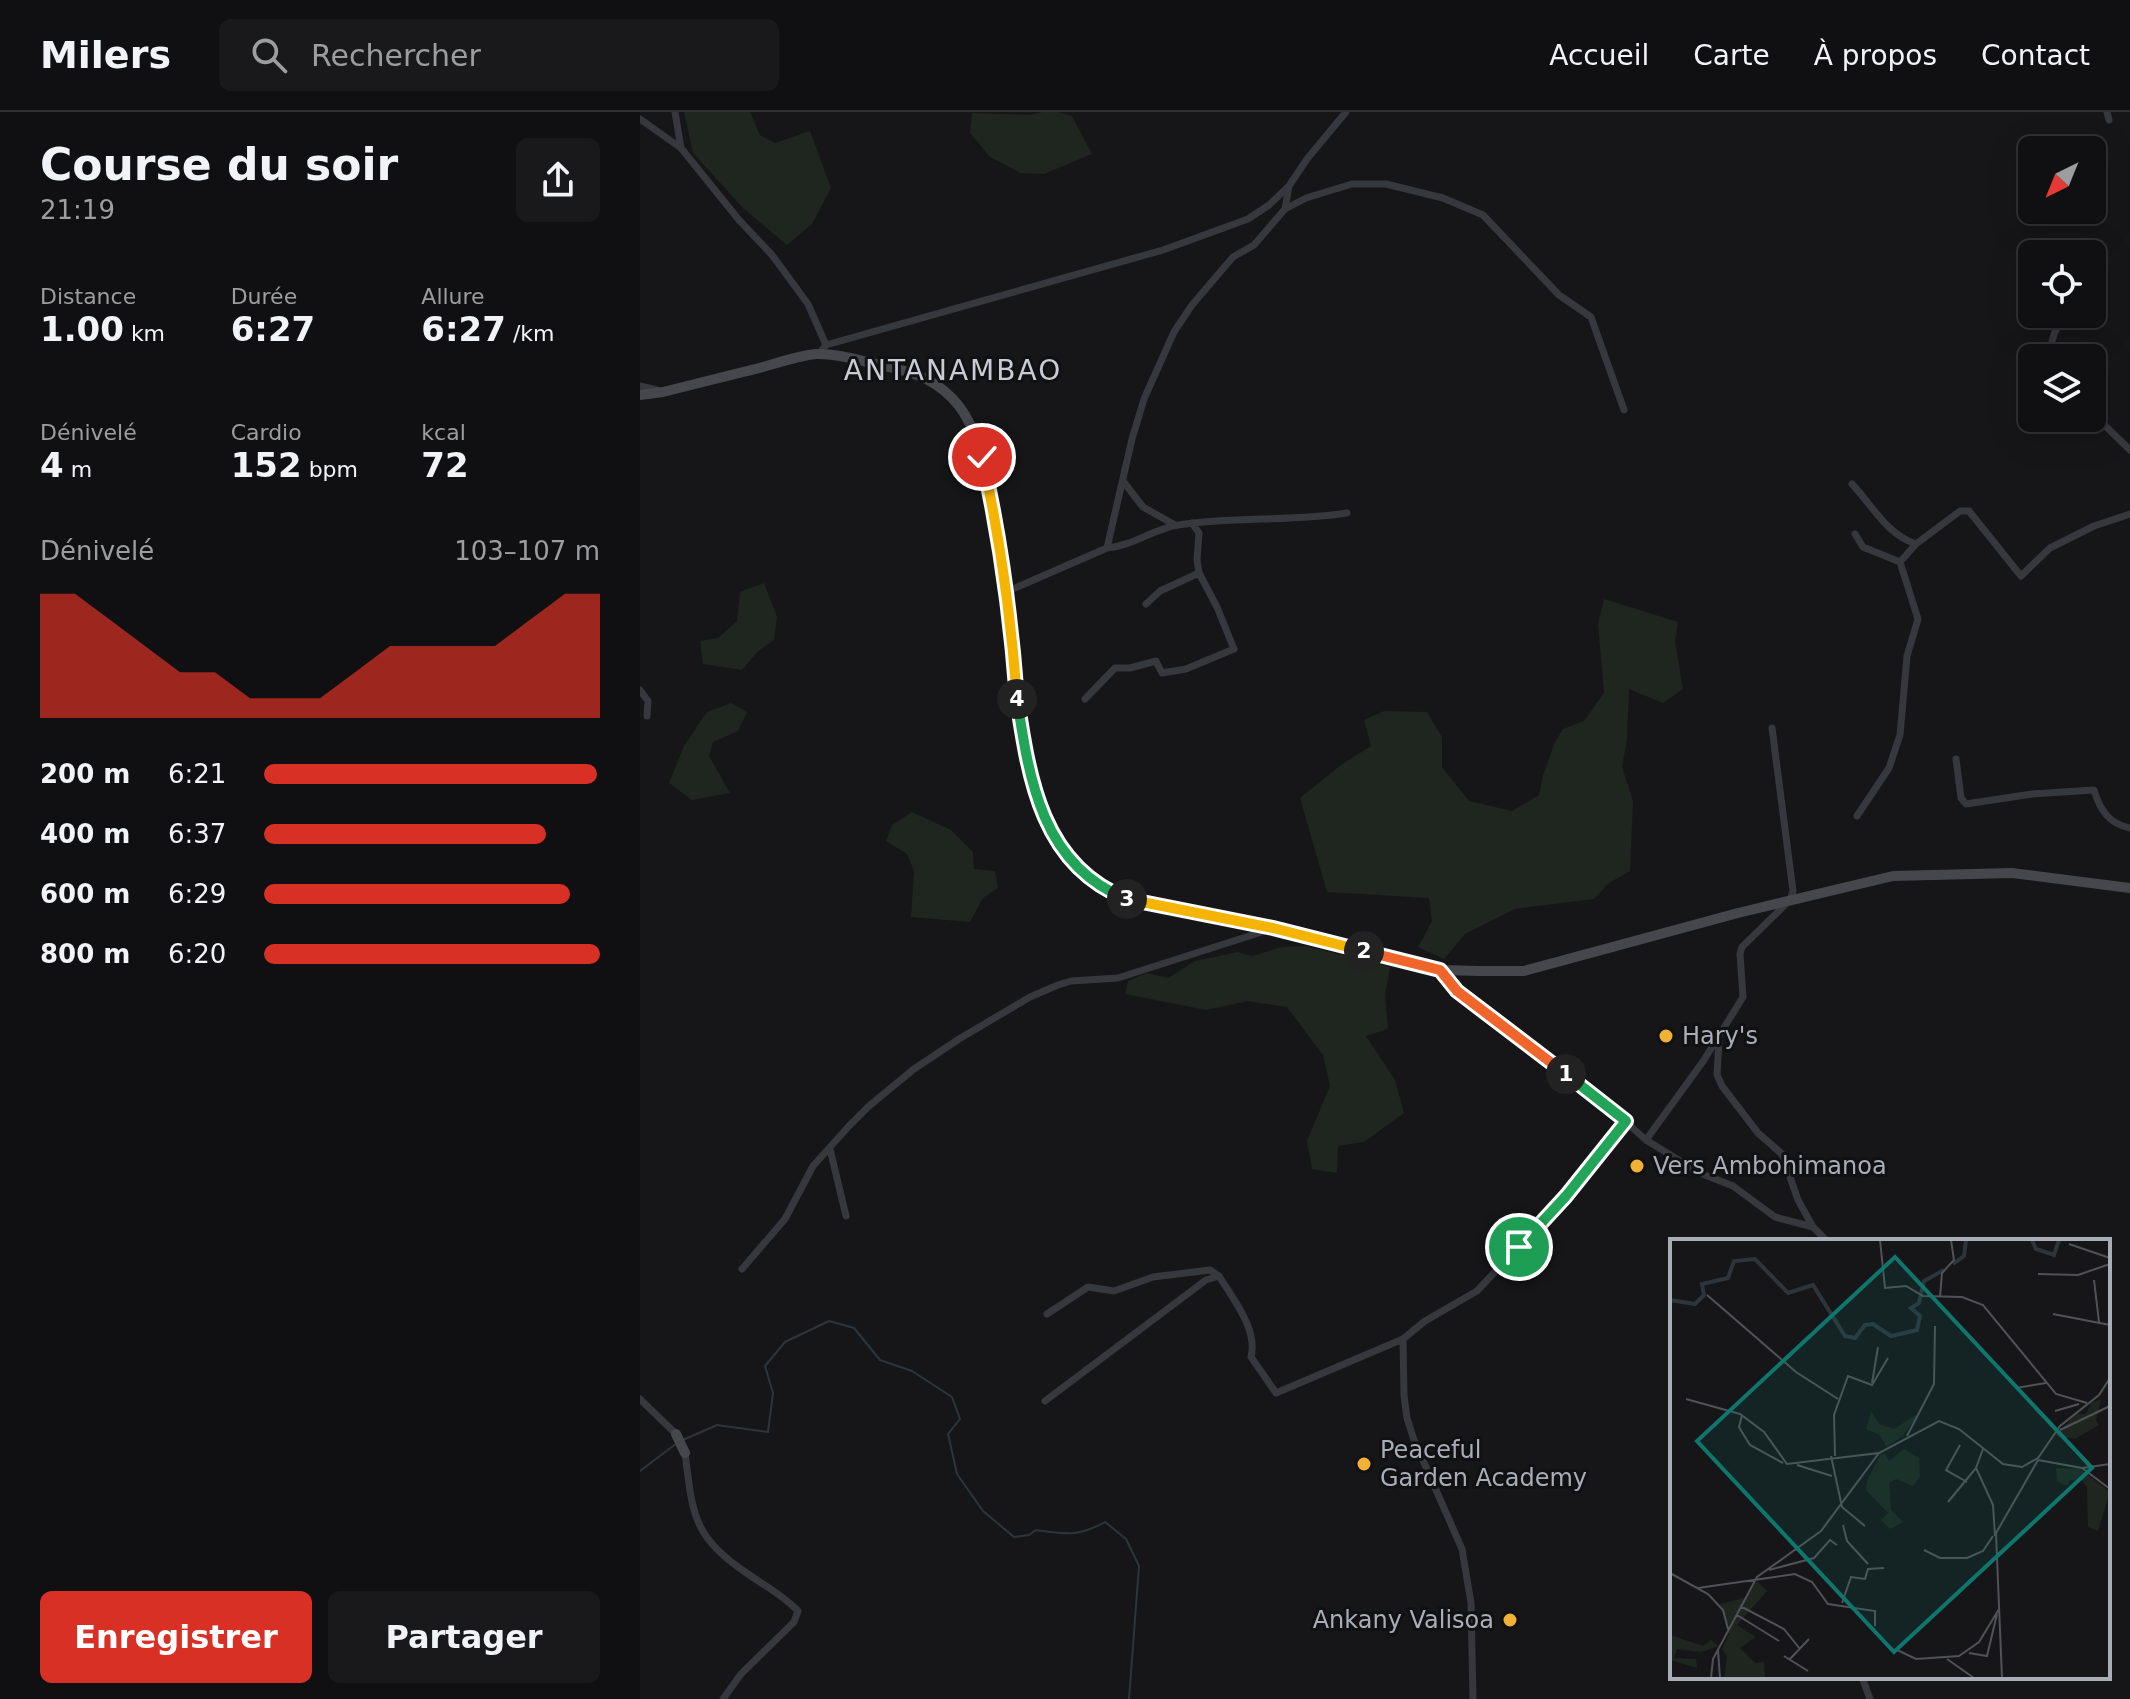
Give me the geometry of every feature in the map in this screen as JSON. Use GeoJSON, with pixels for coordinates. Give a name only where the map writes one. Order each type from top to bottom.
{"type":"FeatureCollection","features":[{"type":"Feature","properties":{"kind":"main road"},"geometry":{"type":"LineString","coordinates":[[640,395],[663,392],[822,349],[919,374],[953,399],[969,423],[982,457],[998,525],[1017,698],[1027,763],[1041,810],[1072,862],[1094,882],[1127,899],[1273,928],[1440,970],[1524,971],[1790,900],[1893,876],[2012,873],[2130,888]]}},
{"type":"Feature","properties":{"kind":"main road"},"geometry":{"type":"LineString","coordinates":[[676,1434],[685,1453]]}},
{"type":"Feature","properties":{"kind":"street"},"geometry":{"type":"LineString","coordinates":[[675,112],[681,148]]}},
{"type":"Feature","properties":{"kind":"street"},"geometry":{"type":"LineString","coordinates":[[640,119],[681,148],[739,220],[772,255],[808,304],[822,349],[1163,250],[1248,219],[1289,186],[1346,112]]}},
{"type":"Feature","properties":{"kind":"street"},"geometry":{"type":"LineString","coordinates":[[1107,548],[1144,399],[1174,332],[1192,305],[1233,257],[1254,245],[1285,209],[1306,198],[1352,184],[1386,184],[1443,198],[1483,215],[1559,295],[1591,317],[1624,410]]}},
{"type":"Feature","properties":{"kind":"street"},"geometry":{"type":"LineString","coordinates":[[1285,209],[1289,186]]}},
{"type":"Feature","properties":{"kind":"street"},"geometry":{"type":"LineString","coordinates":[[640,386],[663,392]]}},
{"type":"Feature","properties":{"kind":"street"},"geometry":{"type":"LineString","coordinates":[[2106,427],[2130,450]]}},
{"type":"Feature","properties":{"kind":"street"},"geometry":{"type":"LineString","coordinates":[[1123,481],[1143,507],[1175,525]]}},
{"type":"Feature","properties":{"kind":"street"},"geometry":{"type":"LineString","coordinates":[[1852,484],[1884,524],[1904,540],[1916,544]]}},
{"type":"Feature","properties":{"kind":"street"},"geometry":{"type":"LineString","coordinates":[[1900,562],[1916,544],[1960,511],[1969,511],[2021,576],[2050,548],[2094,526],[2130,514]]}},
{"type":"Feature","properties":{"kind":"street"},"geometry":{"type":"LineString","coordinates":[[1006,592],[1107,548],[1123,547],[1175,525],[1307,519],[1347,513]]}},
{"type":"Feature","properties":{"kind":"street"},"geometry":{"type":"LineString","coordinates":[[1085,699],[1115,668],[1130,668],[1156,661],[1162,673],[1186,669],[1234,649],[1199,573],[1199,533],[1192,523]]}},
{"type":"Feature","properties":{"kind":"street"},"geometry":{"type":"LineString","coordinates":[[1855,534],[1863,547],[1900,562]]}},
{"type":"Feature","properties":{"kind":"street"},"geometry":{"type":"LineString","coordinates":[[1857,816],[1889,768],[1900,735],[1907,656],[1918,619],[1900,562]]}},
{"type":"Feature","properties":{"kind":"street"},"geometry":{"type":"LineString","coordinates":[[1146,604],[1160,591],[1199,573]]}},
{"type":"Feature","properties":{"kind":"street"},"geometry":{"type":"LineString","coordinates":[[640,690],[648,701],[647,716]]}},
{"type":"Feature","properties":{"kind":"street"},"geometry":{"type":"LineString","coordinates":[[1646,1140],[1720,1034],[1745,991],[1740,954],[1742,947],[1790,900],[1793,891],[1772,728]]}},
{"type":"Feature","properties":{"kind":"street"},"geometry":{"type":"LineString","coordinates":[[1956,759],[1961,798],[1966,804],[2032,794],[2094,790],[2107,817],[2116,825],[2130,828]]}},
{"type":"Feature","properties":{"kind":"street"},"geometry":{"type":"LineString","coordinates":[[742,1269],[785,1219],[813,1166],[869,1106],[914,1069],[959,1039],[1030,997],[1071,981],[1118,978],[1273,928]]}},
{"type":"Feature","properties":{"kind":"street"},"geometry":{"type":"LineString","coordinates":[[1440,970],[1457,991],[1626,1121],[1646,1140],[1700,1173],[1733,1186],[1775,1217],[1813,1227]]}},
{"type":"Feature","properties":{"kind":"street"},"geometry":{"type":"LineString","coordinates":[[1720,1034],[1716,1055],[1717,1075],[1722,1086],[1758,1133],[1782,1154],[1798,1200],[1813,1227],[1825,1239]]}},
{"type":"Feature","properties":{"kind":"street"},"geometry":{"type":"LineString","coordinates":[[1047,1314],[1088,1287],[1114,1291],[1153,1277],[1210,1270],[1219,1276],[1252,1334],[1254,1345],[1251,1357],[1276,1393],[1403,1339],[1425,1321],[1477,1291],[1566,1196],[1626,1121]]}},
{"type":"Feature","properties":{"kind":"street"},"geometry":{"type":"LineString","coordinates":[[830,1149],[846,1216]]}},
{"type":"Feature","properties":{"kind":"street"},"geometry":{"type":"LineString","coordinates":[[1045,1401],[1206,1280],[1219,1276]]}},
{"type":"Feature","properties":{"kind":"street"},"geometry":{"type":"LineString","coordinates":[[1403,1339],[1407,1418],[1462,1549],[1471,1603],[1473,1699]]}},
{"type":"Feature","properties":{"kind":"street"},"geometry":{"type":"LineString","coordinates":[[640,1399],[676,1434]]}},
{"type":"Feature","properties":{"kind":"street"},"geometry":{"type":"LineString","coordinates":[[685,1453],[694,1517],[706,1537],[744,1571],[798,1611],[794,1622],[741,1674],[723,1699]]}},
{"type":"Feature","properties":{"kind":"street"},"geometry":{"type":"LineString","coordinates":[[1863,1679],[1870,1699]]}},
{"type":"Feature","properties":{"kind":"shaded area"},"geometry":{"type":"Polygon","coordinates":[[[684,112],[750,112],[760,135],[775,143],[810,131],[831,188],[812,224],[787,245],[743,208],[693,153],[684,112]]]}},
{"type":"Feature","properties":{"kind":"shaded area"},"geometry":{"type":"Polygon","coordinates":[[[1042,112],[1072,116],[1092,154],[1044,174],[1021,173],[990,157],[970,133],[972,113],[1030,115],[1042,112]]]}},
{"type":"Feature","properties":{"kind":"shaded area"},"geometry":{"type":"Polygon","coordinates":[[[764,583],[777,617],[774,640],[758,651],[742,670],[703,664],[700,641],[718,638],[737,621],[740,592],[764,583]]]}},
{"type":"Feature","properties":{"kind":"shaded area"},"geometry":{"type":"Polygon","coordinates":[[[1604,599],[1678,622],[1675,641],[1683,689],[1663,703],[1629,689],[1627,740],[1622,767],[1633,801],[1630,871],[1609,883],[1594,899],[1515,909],[1465,934],[1444,959],[1418,947],[1432,921],[1429,898],[1327,892],[1300,798],[1371,746],[1364,720],[1384,711],[1427,712],[1442,737],[1442,767],[1469,801],[1512,811],[1539,795],[1555,742],[1563,729],[1584,721],[1604,693],[1598,624],[1604,599]]]}},
{"type":"Feature","properties":{"kind":"shaded area"},"geometry":{"type":"Polygon","coordinates":[[[731,703],[747,712],[738,731],[713,742],[709,756],[730,793],[692,800],[669,783],[684,746],[707,712],[731,703]]]}},
{"type":"Feature","properties":{"kind":"shaded area"},"geometry":{"type":"Polygon","coordinates":[[[912,812],[951,830],[973,852],[974,869],[995,871],[998,888],[983,898],[970,922],[911,917],[914,871],[907,854],[886,841],[892,825],[912,812]]]}},
{"type":"Feature","properties":{"kind":"shaded area"},"geometry":{"type":"Polygon","coordinates":[[[1305,946],[1390,967],[1385,996],[1388,1029],[1366,1036],[1395,1080],[1404,1113],[1364,1142],[1338,1146],[1337,1173],[1312,1169],[1307,1141],[1330,1086],[1323,1055],[1287,1007],[1248,1001],[1206,1010],[1125,994],[1128,981],[1147,973],[1168,978],[1195,961],[1238,952],[1252,956],[1282,947],[1305,946]]]}},
{"type":"Feature","properties":{"kind":"waterway"},"geometry":{"type":"LineString","coordinates":[[683,1440],[717,1425],[768,1432],[773,1393],[765,1366],[785,1342],[829,1321],[854,1328],[880,1360],[912,1371],[952,1397],[960,1419],[948,1434],[957,1474],[983,1511],[1014,1537],[1029,1535],[1036,1530],[1079,1532],[1105,1522],[1126,1539],[1139,1566],[1129,1699]]}},
{"type":"Feature","properties":{"kind":"waterway"},"geometry":{"type":"LineString","coordinates":[[640,1471],[677,1443]]}},
{"type":"Feature","properties":{"kind":"place","name":"Hary's"},"geometry":{"type":"Point","coordinates":[1666,1036]}},
{"type":"Feature","properties":{"kind":"place","name":"Vers Ambohimanoa"},"geometry":{"type":"Point","coordinates":[1637,1166]}},
{"type":"Feature","properties":{"kind":"place","name":"Peaceful Garden Academy"},"geometry":{"type":"Point","coordinates":[1364,1464]}},
{"type":"Feature","properties":{"kind":"place","name":"Ankany Valisoa"},"geometry":{"type":"Point","coordinates":[1510,1620]}},
{"type":"Feature","properties":{"kind":"district","name":"ANTANAMBAO"},"geometry":{"type":"Point","coordinates":[953,370]}},
{"type":"Feature","properties":{"kind":"route"},"geometry":{"type":"LineString","coordinates":[[982,457],[998,525],[1027,763],[1046,821],[1078,869],[1094,882],[1127,899],[1273,928],[1440,970],[1457,991],[1626,1121],[1566,1196],[1519,1247]]}}]}
